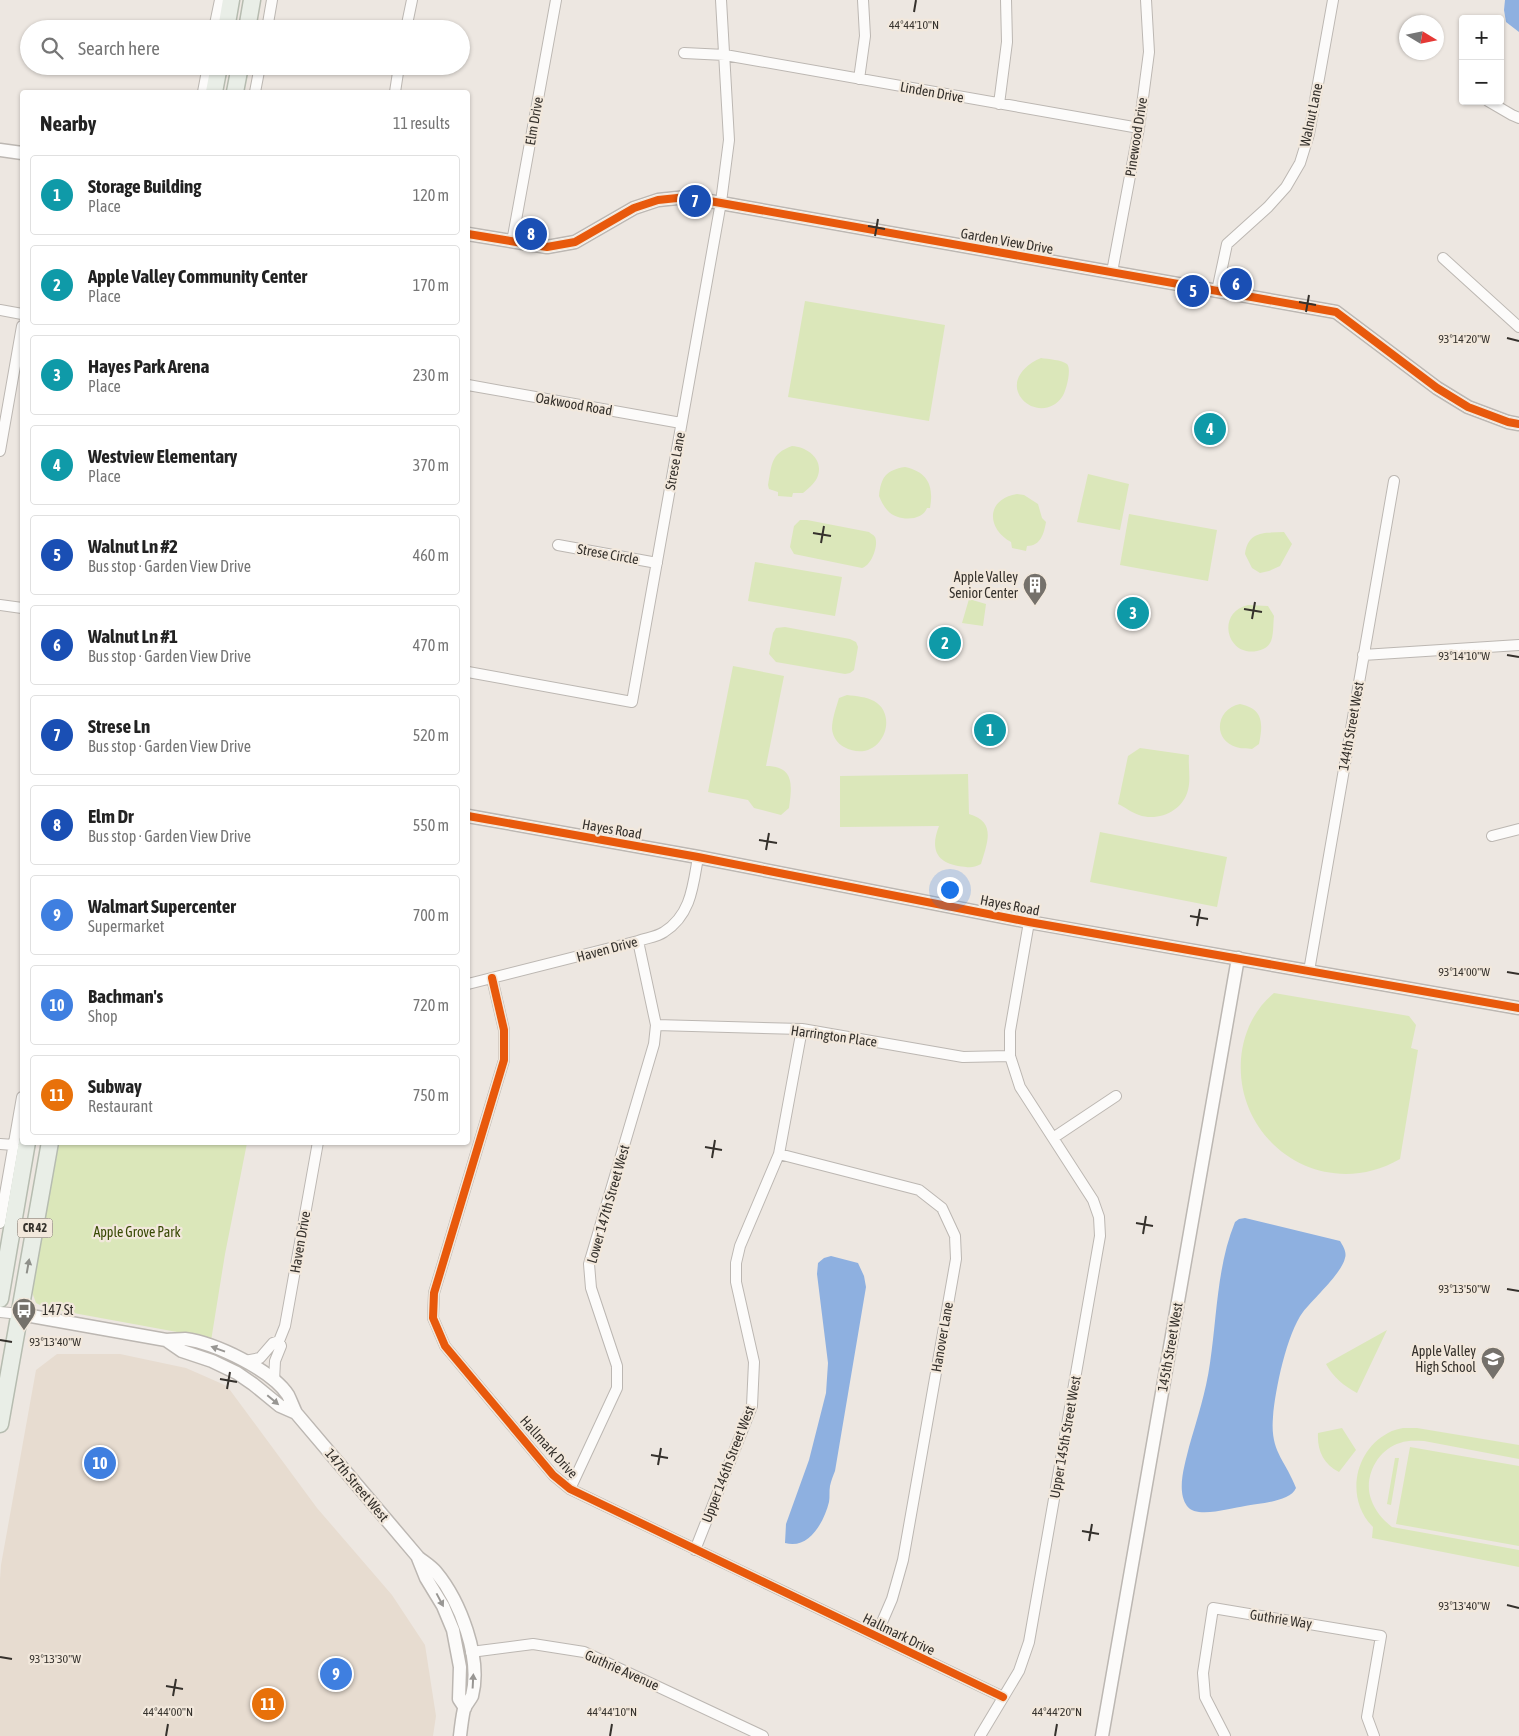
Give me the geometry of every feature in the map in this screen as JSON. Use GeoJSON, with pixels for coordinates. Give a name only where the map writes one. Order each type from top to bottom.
{"type":"FeatureCollection","features":[{"type":"Feature","properties":{"kind":"highway"},"geometry":{"type":"LineString","coordinates":[[228,20],[231,0]]}},
{"type":"Feature","properties":{"kind":"highway"},"geometry":{"type":"LineString","coordinates":[[249,20],[252,0]]}},
{"type":"Feature","properties":{"kind":"highway"},"geometry":{"type":"LineString","coordinates":[[214,90],[217,75]]}},
{"type":"Feature","properties":{"kind":"highway"},"geometry":{"type":"LineString","coordinates":[[235,90],[238,75]]}},
{"type":"Feature","properties":{"kind":"highway","name":"CR 42"},"geometry":{"type":"LineString","coordinates":[[0,1299],[21,1145]]}},
{"type":"Feature","properties":{"kind":"highway","name":"CR 42"},"geometry":{"type":"LineString","coordinates":[[0,1424],[49,1145]]}},
{"type":"Feature","properties":{"kind":"street"},"geometry":{"type":"LineString","coordinates":[[216,20],[220,0]]}},
{"type":"Feature","properties":{"kind":"street"},"geometry":{"type":"LineString","coordinates":[[269,20],[272,0]]}},
{"type":"Feature","properties":{"kind":"street"},"geometry":{"type":"LineString","coordinates":[[408,20],[412,0]]}},
{"type":"Feature","properties":{"kind":"street","name":"Elm Drive"},"geometry":{"type":"LineString","coordinates":[[512,242],[556,0]]}},
{"type":"Feature","properties":{"kind":"street","name":"Strese Lane"},"geometry":{"type":"LineString","coordinates":[[470,672],[632,702],[721,202],[729,140],[721,0]]}},
{"type":"Feature","properties":{"kind":"street"},"geometry":{"type":"LineString","coordinates":[[859,79],[865,36],[863,0]]}},
{"type":"Feature","properties":{"kind":"street"},"geometry":{"type":"LineString","coordinates":[[999,104],[1008,42],[1006,0]]}},
{"type":"Feature","properties":{"kind":"street","name":"Pinewood Drive"},"geometry":{"type":"LineString","coordinates":[[1112,272],[1139,128],[1149,52],[1146,0]]}},
{"type":"Feature","properties":{"kind":"street","name":"Walnut Lane"},"geometry":{"type":"LineString","coordinates":[[1217,291],[1227,244],[1268,207],[1286,186],[1300,163],[1309,134],[1333,0]]}},
{"type":"Feature","properties":{"kind":"street"},"geometry":{"type":"LineString","coordinates":[[684,53],[725,55]]}},
{"type":"Feature","properties":{"kind":"street","name":"Linden Drive"},"geometry":{"type":"LineString","coordinates":[[725,55],[1139,128]]}},
{"type":"Feature","properties":{"kind":"street"},"geometry":{"type":"LineString","coordinates":[[203,90],[206,75]]}},
{"type":"Feature","properties":{"kind":"street"},"geometry":{"type":"LineString","coordinates":[[255,90],[258,75]]}},
{"type":"Feature","properties":{"kind":"street"},"geometry":{"type":"LineString","coordinates":[[395,90],[398,75]]}},
{"type":"Feature","properties":{"kind":"street"},"geometry":{"type":"LineString","coordinates":[[1494,105],[1512,116],[1519,118]]}},
{"type":"Feature","properties":{"kind":"street"},"geometry":{"type":"LineString","coordinates":[[0,150],[20,153]]}},
{"type":"Feature","properties":{"kind":"street","name":"Garden View Drive"},"geometry":{"type":"LineString","coordinates":[[470,234],[547,247],[575,242],[634,208],[658,200],[687,197],[1336,312],[1443,392],[1468,407],[1508,422],[1519,424]]}},
{"type":"Feature","properties":{"kind":"street"},"geometry":{"type":"LineString","coordinates":[[1443,258],[1519,327]]}},
{"type":"Feature","properties":{"kind":"street"},"geometry":{"type":"LineString","coordinates":[[0,310],[20,314]]}},
{"type":"Feature","properties":{"kind":"street"},"geometry":{"type":"LineString","coordinates":[[0,451],[20,337]]}},
{"type":"Feature","properties":{"kind":"street","name":"Oakwood Road"},"geometry":{"type":"LineString","coordinates":[[470,385],[682,424]]}},
{"type":"Feature","properties":{"kind":"street","name":"144th Street West"},"geometry":{"type":"LineString","coordinates":[[1309,971],[1394,481]]}},
{"type":"Feature","properties":{"kind":"street","name":"Strese Circle"},"geometry":{"type":"LineString","coordinates":[[558,545],[657,563]]}},
{"type":"Feature","properties":{"kind":"street"},"geometry":{"type":"LineString","coordinates":[[0,604],[20,608]]}},
{"type":"Feature","properties":{"kind":"street"},"geometry":{"type":"LineString","coordinates":[[1363,655],[1519,645]]}},
{"type":"Feature","properties":{"kind":"street","name":"Hayes Road"},"geometry":{"type":"LineString","coordinates":[[470,816],[698,857],[1029,922],[1519,1008]]}},
{"type":"Feature","properties":{"kind":"street"},"geometry":{"type":"LineString","coordinates":[[1492,836],[1519,829]]}},
{"type":"Feature","properties":{"kind":"street","name":"Haven Drive"},"geometry":{"type":"LineString","coordinates":[[470,984],[663,933],[681,917],[691,898],[698,857]]}},
{"type":"Feature","properties":{"kind":"street","name":"Upper 145th Street West"},"geometry":{"type":"LineString","coordinates":[[980,1736],[1019,1671],[1029,1642],[1100,1236],[1099,1217],[1093,1200],[1020,1087],[1010,1056],[1010,1031],[1029,922]]}},
{"type":"Feature","properties":{"kind":"street","name":"Lower 147th Street West"},"geometry":{"type":"LineString","coordinates":[[570,1489],[617,1388],[617,1366],[591,1288],[589,1264],[654,1044],[656,1025],[638,941]]}},
{"type":"Feature","properties":{"kind":"street","name":"145th Street West"},"geometry":{"type":"LineString","coordinates":[[1102,1736],[1238,958]]}},
{"type":"Feature","properties":{"kind":"street","name":"Hallmark Drive"},"geometry":{"type":"LineString","coordinates":[[492,978],[504,1030],[504,1060],[434,1293],[433,1318],[445,1346],[553,1475],[570,1489],[1003,1697]]}},
{"type":"Feature","properties":{"kind":"street","name":"Harrington Place"},"geometry":{"type":"LineString","coordinates":[[656,1025],[802,1030],[963,1057],[1010,1056]]}},
{"type":"Feature","properties":{"kind":"street","name":"Upper 146th Street West"},"geometry":{"type":"LineString","coordinates":[[695,1550],[752,1406],[754,1362],[736,1282],[736,1263],[740,1246],[779,1154],[802,1030]]}},
{"type":"Feature","properties":{"kind":"street"},"geometry":{"type":"LineString","coordinates":[[1053,1138],[1116,1096]]}},
{"type":"Feature","properties":{"kind":"street"},"geometry":{"type":"LineString","coordinates":[[0,1144],[20,1144]]}},
{"type":"Feature","properties":{"kind":"street"},"geometry":{"type":"LineString","coordinates":[[0,1222],[21,1145]]}},
{"type":"Feature","properties":{"kind":"street","name":"Haven Drive"},"geometry":{"type":"LineString","coordinates":[[274,1381],[275,1361],[281,1346],[279,1341],[285,1326],[317,1145]]}},
{"type":"Feature","properties":{"kind":"street","name":"Hanover Lane"},"geometry":{"type":"LineString","coordinates":[[779,1154],[919,1190],[942,1208],[955,1236],[956,1259],[903,1560],[892,1599],[876,1636]]}},
{"type":"Feature","properties":{"kind":"street"},"geometry":{"type":"LineString","coordinates":[[0,1312],[20,1314]]}},
{"type":"Feature","properties":{"kind":"street","name":"147th Street West"},"geometry":{"type":"LineString","coordinates":[[20,1314],[166,1340],[184,1339],[206,1344],[224,1350],[245,1361],[274,1381],[287,1394],[296,1413],[418,1557],[435,1571],[455,1602],[466,1628],[471,1652],[473,1677],[472,1697],[465,1708],[460,1736]]}},
{"type":"Feature","properties":{"kind":"street","name":"147th Street West"},"geometry":{"type":"LineString","coordinates":[[166,1340],[182,1351],[212,1361],[237,1374],[253,1384],[280,1406],[296,1413]]}},
{"type":"Feature","properties":{"kind":"street"},"geometry":{"type":"LineString","coordinates":[[245,1361],[260,1358],[273,1343],[279,1341]]}},
{"type":"Feature","properties":{"kind":"street"},"geometry":{"type":"LineString","coordinates":[[253,1384],[261,1372]]}},
{"type":"Feature","properties":{"kind":"street","name":"147th Street West"},"geometry":{"type":"LineString","coordinates":[[418,1557],[426,1578],[443,1606],[453,1630],[460,1667],[459,1699],[465,1708]]}},
{"type":"Feature","properties":{"kind":"street","name":"Guthrie Way"},"geometry":{"type":"LineString","coordinates":[[1225,1736],[1205,1697],[1203,1681],[1213,1608],[1381,1636],[1367,1717],[1374,1736]]}},
{"type":"Feature","properties":{"kind":"street","name":"Guthrie Avenue"},"geometry":{"type":"LineString","coordinates":[[471,1652],[532,1644],[584,1652],[763,1736]]}},
{"type":"Feature","properties":{"kind":"shaded area"},"geometry":{"type":"Polygon","coordinates":[[[57,1354],[120,1354],[186,1368],[227,1386],[317,1508],[392,1595],[425,1645],[436,1716],[433,1736],[0,1736],[1,1565],[36,1370],[57,1354]]]}},
{"type":"Feature","properties":{"kind":"green space"},"geometry":{"type":"Polygon","coordinates":[[[805,301],[945,325],[929,421],[788,397],[805,301]]]}},
{"type":"Feature","properties":{"kind":"green space"},"geometry":{"type":"Polygon","coordinates":[[[1041,358],[1067,364],[1069,375],[1064,394],[1058,402],[1048,407],[1037,408],[1022,399],[1018,393],[1017,386],[1020,374],[1024,369],[1041,358]]]}},
{"type":"Feature","properties":{"kind":"green space"},"geometry":{"type":"Polygon","coordinates":[[[792,446],[804,449],[814,456],[819,466],[819,471],[817,478],[803,493],[793,493],[792,497],[778,496],[778,492],[769,489],[768,485],[773,461],[785,449],[792,446]]]}},
{"type":"Feature","properties":{"kind":"green space"},"geometry":{"type":"Polygon","coordinates":[[[905,467],[913,469],[924,476],[928,481],[931,493],[930,508],[927,508],[920,516],[909,519],[897,517],[888,511],[879,496],[883,479],[889,472],[905,467]]]}},
{"type":"Feature","properties":{"kind":"green space"},"geometry":{"type":"Polygon","coordinates":[[[1088,474],[1129,484],[1120,530],[1077,522],[1088,474]]]}},
{"type":"Feature","properties":{"kind":"green space"},"geometry":{"type":"Polygon","coordinates":[[[1017,494],[1024,495],[1038,504],[1042,518],[1046,522],[1039,541],[1036,544],[1027,546],[1026,551],[1012,548],[1011,542],[997,529],[994,522],[993,515],[999,502],[1017,494]]]}},
{"type":"Feature","properties":{"kind":"green space"},"geometry":{"type":"Polygon","coordinates":[[[1129,514],[1217,530],[1208,581],[1120,565],[1129,514]]]}},
{"type":"Feature","properties":{"kind":"green space"},"geometry":{"type":"Polygon","coordinates":[[[800,520],[869,532],[875,537],[876,541],[871,560],[862,568],[794,554],[790,547],[794,526],[800,520]]]}},
{"type":"Feature","properties":{"kind":"green space"},"geometry":{"type":"Polygon","coordinates":[[[1284,532],[1292,544],[1280,566],[1260,573],[1252,568],[1245,554],[1250,541],[1258,534],[1284,532]]]}},
{"type":"Feature","properties":{"kind":"green space"},"geometry":{"type":"Polygon","coordinates":[[[755,562],[842,577],[835,616],[748,601],[755,562]]]}},
{"type":"Feature","properties":{"kind":"green space"},"geometry":{"type":"Polygon","coordinates":[[[969,599],[986,604],[983,626],[962,623],[969,599]]]}},
{"type":"Feature","properties":{"kind":"green space"},"geometry":{"type":"Polygon","coordinates":[[[1248,605],[1268,606],[1274,616],[1273,634],[1269,645],[1257,651],[1246,651],[1238,647],[1232,641],[1229,633],[1229,624],[1232,616],[1238,609],[1248,605]]]}},
{"type":"Feature","properties":{"kind":"green space"},"geometry":{"type":"Polygon","coordinates":[[[785,627],[850,639],[856,642],[858,647],[854,670],[845,674],[776,662],[769,654],[773,633],[776,628],[785,627]]]}},
{"type":"Feature","properties":{"kind":"green space"},"geometry":{"type":"Polygon","coordinates":[[[733,666],[784,676],[766,766],[782,769],[790,779],[789,808],[781,815],[754,808],[748,800],[708,792],[733,666]]]}},
{"type":"Feature","properties":{"kind":"green space"},"geometry":{"type":"Polygon","coordinates":[[[847,695],[874,701],[882,708],[886,717],[883,737],[868,750],[857,751],[844,747],[837,742],[833,735],[834,714],[839,698],[847,695]]]}},
{"type":"Feature","properties":{"kind":"green space"},"geometry":{"type":"Polygon","coordinates":[[[1240,704],[1254,710],[1260,718],[1259,744],[1252,749],[1238,748],[1228,743],[1220,731],[1220,724],[1226,712],[1240,704]]]}},
{"type":"Feature","properties":{"kind":"green space"},"geometry":{"type":"Polygon","coordinates":[[[1140,748],[1189,755],[1189,782],[1185,797],[1175,809],[1162,816],[1146,817],[1118,804],[1128,756],[1140,748]]]}},
{"type":"Feature","properties":{"kind":"green space"},"geometry":{"type":"Polygon","coordinates":[[[968,774],[969,814],[984,822],[988,834],[981,864],[978,866],[958,866],[950,864],[939,857],[936,852],[935,840],[939,826],[840,827],[840,776],[968,774]]]}},
{"type":"Feature","properties":{"kind":"green space"},"geometry":{"type":"Polygon","coordinates":[[[1100,832],[1227,857],[1217,907],[1090,882],[1100,832]]]}},
{"type":"Feature","properties":{"kind":"green space"},"geometry":{"type":"Polygon","coordinates":[[[1274,993],[1409,1016],[1416,1025],[1411,1048],[1418,1050],[1400,1159],[1371,1171],[1342,1174],[1315,1169],[1290,1157],[1269,1140],[1253,1117],[1243,1090],[1241,1059],[1244,1040],[1255,1014],[1274,993]]]}},
{"type":"Feature","properties":{"kind":"green space","name":"Apple Grove Park"},"geometry":{"type":"Polygon","coordinates":[[[59,1145],[247,1145],[225,1254],[211,1341],[199,1336],[46,1308],[36,1303],[32,1292],[59,1145]]]}},
{"type":"Feature","properties":{"kind":"green space"},"geometry":{"type":"Polygon","coordinates":[[[1387,1330],[1357,1393],[1339,1381],[1326,1364],[1387,1330]]]}},
{"type":"Feature","properties":{"kind":"green space"},"geometry":{"type":"Polygon","coordinates":[[[1342,1428],[1356,1450],[1339,1472],[1333,1469],[1322,1456],[1318,1433],[1342,1428]]]}},
{"type":"Feature","properties":{"kind":"green space"},"geometry":{"type":"Polygon","coordinates":[[[1403,1428],[1417,1428],[1519,1445],[1519,1459],[1424,1441],[1403,1442],[1385,1451],[1374,1465],[1369,1482],[1369,1491],[1377,1511],[1392,1527],[1519,1550],[1519,1567],[1372,1538],[1373,1527],[1364,1516],[1359,1503],[1356,1490],[1357,1476],[1367,1451],[1376,1441],[1390,1432],[1403,1428]]]}},
{"type":"Feature","properties":{"kind":"green space"},"geometry":{"type":"Polygon","coordinates":[[[1410,1447],[1519,1466],[1519,1546],[1396,1524],[1410,1447]]]}},
{"type":"Feature","properties":{"kind":"green space"},"geometry":{"type":"Polygon","coordinates":[[[1395,1458],[1399,1458],[1391,1505],[1387,1504],[1395,1458]]]}},
{"type":"Feature","properties":{"kind":"water"},"geometry":{"type":"Polygon","coordinates":[[[1505,0],[1519,0],[1519,32],[1506,22],[1505,0]]]}},
{"type":"Feature","properties":{"kind":"water"},"geometry":{"type":"Polygon","coordinates":[[[1245,1218],[1340,1241],[1345,1256],[1339,1271],[1297,1321],[1287,1347],[1279,1377],[1273,1417],[1274,1439],[1279,1455],[1296,1488],[1293,1493],[1274,1501],[1214,1512],[1198,1512],[1187,1506],[1184,1500],[1182,1477],[1208,1374],[1224,1256],[1235,1222],[1245,1218]]]}},
{"type":"Feature","properties":{"kind":"water"},"geometry":{"type":"Polygon","coordinates":[[[831,1256],[858,1263],[864,1276],[866,1287],[827,1510],[819,1526],[808,1538],[794,1544],[785,1543],[786,1524],[809,1460],[826,1393],[828,1363],[817,1274],[818,1263],[824,1258],[831,1256]]]}},
{"type":"Feature","properties":{"kind":"cycle path"},"geometry":{"type":"LineString","coordinates":[[470,234],[547,247],[575,242],[634,208],[658,200],[687,197],[1336,312],[1437,388],[1468,407],[1508,422],[1519,424]]}},
{"type":"Feature","properties":{"kind":"cycle path"},"geometry":{"type":"LineString","coordinates":[[470,816],[698,857],[1029,922],[1519,1008]]}},
{"type":"Feature","properties":{"kind":"cycle path"},"geometry":{"type":"LineString","coordinates":[[492,978],[504,1030],[504,1060],[434,1293],[433,1318],[445,1346],[553,1475],[570,1489],[1003,1697]]}},
{"type":"Feature","properties":{"kind":"place","name":"Strese Ln"},"geometry":{"type":"Point","coordinates":[695,201]}},
{"type":"Feature","properties":{"kind":"place","name":"Elm Dr"},"geometry":{"type":"Point","coordinates":[531,234]}},
{"type":"Feature","properties":{"kind":"place","name":"Walnut Ln #1"},"geometry":{"type":"Point","coordinates":[1236,284]}},
{"type":"Feature","properties":{"kind":"place","name":"Walnut Ln #2"},"geometry":{"type":"Point","coordinates":[1193,291]}},
{"type":"Feature","properties":{"kind":"place","name":"Westview Elementary"},"geometry":{"type":"Point","coordinates":[1210,429]}},
{"type":"Feature","properties":{"kind":"place","name":"Apple Valley Senior Center"},"geometry":{"type":"Point","coordinates":[1035,606]}},
{"type":"Feature","properties":{"kind":"place","name":"Hayes Park Arena"},"geometry":{"type":"Point","coordinates":[1133,613]}},
{"type":"Feature","properties":{"kind":"place","name":"Apple Valley Community Center"},"geometry":{"type":"Point","coordinates":[945,643]}},
{"type":"Feature","properties":{"kind":"place","name":"Storage Building"},"geometry":{"type":"Point","coordinates":[990,730]}},
{"type":"Feature","properties":{"kind":"place","name":"147 St"},"geometry":{"type":"Point","coordinates":[24,1331]}},
{"type":"Feature","properties":{"kind":"place","name":"Apple Valley High School"},"geometry":{"type":"Point","coordinates":[1493,1380]}},
{"type":"Feature","properties":{"kind":"place","name":"Bachman's"},"geometry":{"type":"Point","coordinates":[100,1463]}},
{"type":"Feature","properties":{"kind":"place","name":"Walmart Supercenter"},"geometry":{"type":"Point","coordinates":[336,1674]}},
{"type":"Feature","properties":{"kind":"place","name":"Subway"},"geometry":{"type":"Point","coordinates":[268,1704]}}]}
